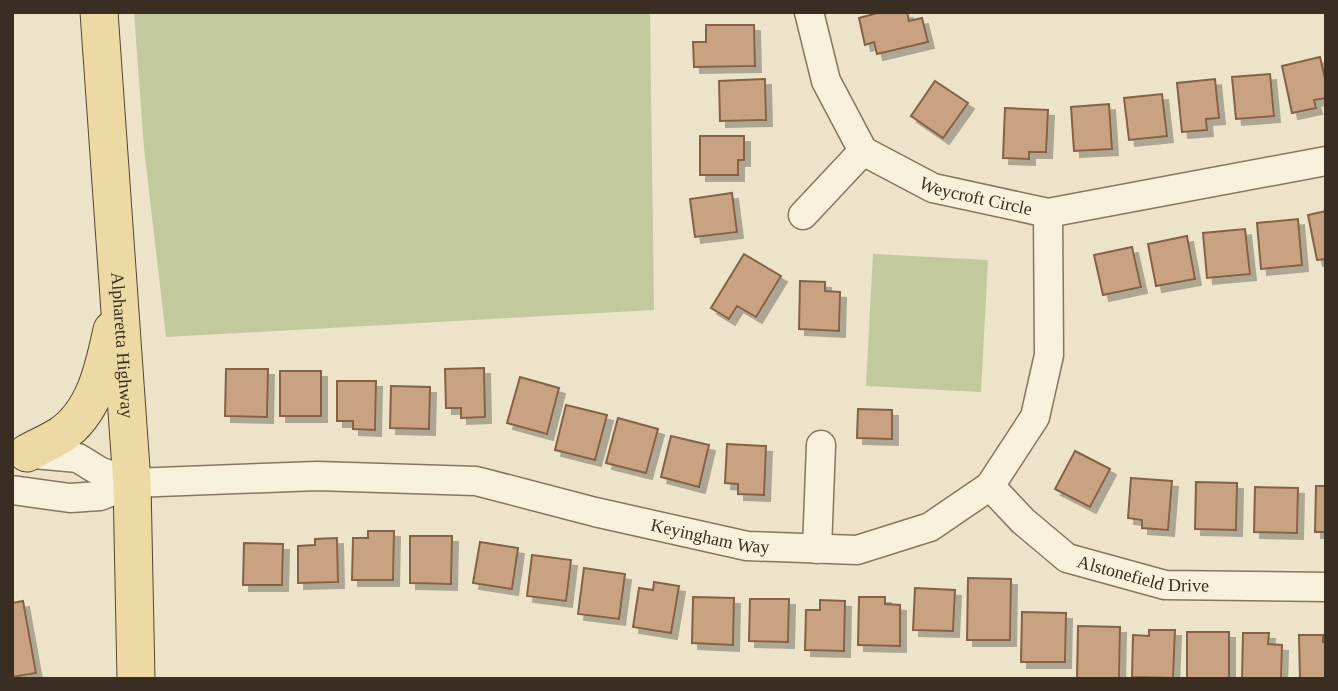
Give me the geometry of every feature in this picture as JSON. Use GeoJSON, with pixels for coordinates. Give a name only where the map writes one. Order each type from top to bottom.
{"type":"FeatureCollection","features":[{"type":"Feature","properties":{"kind":"main road","name":"Alpharetta Highway"},"geometry":{"type":"LineString","coordinates":[[99,12],[132,483],[136,679]]}},
{"type":"Feature","properties":{"kind":"main road"},"geometry":{"type":"LineString","coordinates":[[20,453],[62,434],[78,420],[97,388],[107,355],[120,288]]}},
{"type":"Feature","properties":{"kind":"street"},"geometry":{"type":"LineString","coordinates":[[803,215],[863,151],[826,80],[809,12]]}},
{"type":"Feature","properties":{"kind":"street","name":"Weycroft Circle"},"geometry":{"type":"LineString","coordinates":[[863,151],[933,188],[1048,213],[1326,161]]}},
{"type":"Feature","properties":{"kind":"street","name":"Keyingham Way"},"geometry":{"type":"LineString","coordinates":[[132,483],[317,476],[476,481],[595,512],[747,546],[857,550],[930,527],[990,486],[1035,417],[1049,355],[1048,213]]}},
{"type":"Feature","properties":{"kind":"street"},"geometry":{"type":"LineString","coordinates":[[817,549],[821,445]]}},
{"type":"Feature","properties":{"kind":"street"},"geometry":{"type":"LineString","coordinates":[[20,453],[78,458],[99,471],[132,483]]}},
{"type":"Feature","properties":{"kind":"street"},"geometry":{"type":"LineString","coordinates":[[12,490],[71,498],[100,496],[132,483]]}},
{"type":"Feature","properties":{"kind":"street","name":"Alstonefield Drive"},"geometry":{"type":"LineString","coordinates":[[990,486],[1023,521],[1068,558],[1165,585],[1326,587]]}},
{"type":"Feature","properties":{"kind":"green space"},"geometry":{"type":"Polygon","coordinates":[[[134,12],[650,12],[654,310],[166,337],[144,148],[134,12]]]}},
{"type":"Feature","properties":{"kind":"green space"},"geometry":{"type":"Polygon","coordinates":[[[873,254],[988,260],[981,392],[866,386],[873,254]]]}},
{"type":"Feature","properties":{"kind":"building"},"geometry":{"type":"Polygon","coordinates":[[[881,12],[907,12],[909,21],[922,18],[928,42],[877,54],[874,42],[865,45],[859,18],[881,12]]]}},
{"type":"Feature","properties":{"kind":"building"},"geometry":{"type":"Polygon","coordinates":[[[706,25],[754,25],[755,66],[694,67],[693,42],[706,42],[706,25]]]}},
{"type":"Feature","properties":{"kind":"building"},"geometry":{"type":"Polygon","coordinates":[[[1320,57],[1326,83],[1326,98],[1314,100],[1316,108],[1292,113],[1282,66],[1320,57]]]}},
{"type":"Feature","properties":{"kind":"building"},"geometry":{"type":"Polygon","coordinates":[[[1270,74],[1274,116],[1236,119],[1232,77],[1270,74]]]}},
{"type":"Feature","properties":{"kind":"building"},"geometry":{"type":"Polygon","coordinates":[[[765,79],[766,120],[720,121],[719,81],[765,79]]]}},
{"type":"Feature","properties":{"kind":"building"},"geometry":{"type":"Polygon","coordinates":[[[1215,79],[1219,118],[1206,119],[1207,130],[1182,132],[1177,83],[1215,79]]]}},
{"type":"Feature","properties":{"kind":"building"},"geometry":{"type":"Polygon","coordinates":[[[935,81],[968,103],[943,138],[911,116],[935,81]]]}},
{"type":"Feature","properties":{"kind":"building"},"geometry":{"type":"Polygon","coordinates":[[[1162,94],[1167,136],[1129,140],[1124,98],[1162,94]]]}},
{"type":"Feature","properties":{"kind":"building"},"geometry":{"type":"Polygon","coordinates":[[[1109,104],[1112,149],[1074,151],[1071,107],[1109,104]]]}},
{"type":"Feature","properties":{"kind":"building"},"geometry":{"type":"Polygon","coordinates":[[[1005,108],[1048,110],[1046,152],[1029,152],[1029,159],[1003,158],[1005,108]]]}},
{"type":"Feature","properties":{"kind":"building"},"geometry":{"type":"Polygon","coordinates":[[[700,136],[744,136],[744,160],[738,160],[738,175],[700,175],[700,136]]]}},
{"type":"Feature","properties":{"kind":"building"},"geometry":{"type":"Polygon","coordinates":[[[732,193],[737,232],[695,237],[690,199],[732,193]]]}},
{"type":"Feature","properties":{"kind":"building"},"geometry":{"type":"Polygon","coordinates":[[[1326,211],[1326,259],[1317,260],[1308,215],[1326,211]]]}},
{"type":"Feature","properties":{"kind":"building"},"geometry":{"type":"Polygon","coordinates":[[[1298,219],[1302,265],[1261,269],[1257,223],[1298,219]]]}},
{"type":"Feature","properties":{"kind":"building"},"geometry":{"type":"Polygon","coordinates":[[[1245,229],[1250,274],[1207,278],[1203,233],[1245,229]]]}},
{"type":"Feature","properties":{"kind":"building"},"geometry":{"type":"Polygon","coordinates":[[[1187,236],[1195,279],[1156,286],[1148,244],[1187,236]]]}},
{"type":"Feature","properties":{"kind":"building"},"geometry":{"type":"Polygon","coordinates":[[[1132,247],[1141,287],[1103,295],[1094,255],[1132,247]]]}},
{"type":"Feature","properties":{"kind":"building"},"geometry":{"type":"Polygon","coordinates":[[[744,254],[781,276],[756,317],[737,306],[729,319],[711,308],[744,254]]]}},
{"type":"Feature","properties":{"kind":"building"},"geometry":{"type":"Polygon","coordinates":[[[800,281],[825,282],[825,291],[840,292],[839,331],[799,329],[800,281]]]}},
{"type":"Feature","properties":{"kind":"building"},"geometry":{"type":"Polygon","coordinates":[[[484,368],[485,417],[461,418],[461,408],[446,408],[445,369],[484,368]]]}},
{"type":"Feature","properties":{"kind":"building"},"geometry":{"type":"Polygon","coordinates":[[[226,369],[268,369],[267,417],[225,416],[226,369]]]}},
{"type":"Feature","properties":{"kind":"building"},"geometry":{"type":"Polygon","coordinates":[[[280,371],[321,371],[321,416],[280,416],[280,371]]]}},
{"type":"Feature","properties":{"kind":"building"},"geometry":{"type":"Polygon","coordinates":[[[520,377],[559,388],[547,434],[507,423],[520,377]]]}},
{"type":"Feature","properties":{"kind":"building"},"geometry":{"type":"Polygon","coordinates":[[[337,381],[376,381],[375,430],[353,429],[353,421],[337,421],[337,381]]]}},
{"type":"Feature","properties":{"kind":"building"},"geometry":{"type":"Polygon","coordinates":[[[391,386],[430,387],[429,429],[390,428],[391,386]]]}},
{"type":"Feature","properties":{"kind":"building"},"geometry":{"type":"Polygon","coordinates":[[[566,405],[607,415],[595,460],[555,450],[566,405]]]}},
{"type":"Feature","properties":{"kind":"building"},"geometry":{"type":"Polygon","coordinates":[[[858,409],[892,410],[892,439],[857,438],[858,409]]]}},
{"type":"Feature","properties":{"kind":"building"},"geometry":{"type":"Polygon","coordinates":[[[618,418],[658,429],[646,473],[606,463],[618,418]]]}},
{"type":"Feature","properties":{"kind":"building"},"geometry":{"type":"Polygon","coordinates":[[[671,436],[709,445],[699,487],[661,477],[671,436]]]}},
{"type":"Feature","properties":{"kind":"building"},"geometry":{"type":"Polygon","coordinates":[[[727,444],[766,446],[764,495],[738,494],[738,484],[725,483],[727,444]]]}},
{"type":"Feature","properties":{"kind":"building"},"geometry":{"type":"Polygon","coordinates":[[[1075,451],[1110,469],[1090,507],[1055,489],[1075,451]]]}},
{"type":"Feature","properties":{"kind":"building"},"geometry":{"type":"Polygon","coordinates":[[[1131,478],[1172,481],[1168,530],[1142,528],[1142,520],[1128,518],[1131,478]]]}},
{"type":"Feature","properties":{"kind":"building"},"geometry":{"type":"Polygon","coordinates":[[[1196,482],[1237,483],[1236,530],[1195,529],[1196,482]]]}},
{"type":"Feature","properties":{"kind":"building"},"geometry":{"type":"Polygon","coordinates":[[[1316,486],[1326,486],[1326,532],[1315,532],[1316,486]]]}},
{"type":"Feature","properties":{"kind":"building"},"geometry":{"type":"Polygon","coordinates":[[[1255,487],[1298,488],[1297,533],[1254,532],[1255,487]]]}},
{"type":"Feature","properties":{"kind":"building"},"geometry":{"type":"Polygon","coordinates":[[[368,531],[394,531],[393,580],[352,580],[353,538],[368,538],[368,531]]]}},
{"type":"Feature","properties":{"kind":"building"},"geometry":{"type":"Polygon","coordinates":[[[410,536],[452,536],[451,584],[410,583],[410,536]]]}},
{"type":"Feature","properties":{"kind":"building"},"geometry":{"type":"Polygon","coordinates":[[[337,538],[338,582],[298,583],[298,546],[315,545],[315,539],[337,538]]]}},
{"type":"Feature","properties":{"kind":"building"},"geometry":{"type":"Polygon","coordinates":[[[480,542],[518,548],[512,589],[473,583],[480,542]]]}},
{"type":"Feature","properties":{"kind":"building"},"geometry":{"type":"Polygon","coordinates":[[[244,543],[283,544],[282,585],[243,585],[244,543]]]}},
{"type":"Feature","properties":{"kind":"building"},"geometry":{"type":"Polygon","coordinates":[[[532,555],[571,560],[566,601],[527,596],[532,555]]]}},
{"type":"Feature","properties":{"kind":"building"},"geometry":{"type":"Polygon","coordinates":[[[584,568],[625,574],[619,619],[578,614],[584,568]]]}},
{"type":"Feature","properties":{"kind":"building"},"geometry":{"type":"Polygon","coordinates":[[[968,578],[1011,579],[1010,640],[967,640],[968,578]]]}},
{"type":"Feature","properties":{"kind":"building"},"geometry":{"type":"Polygon","coordinates":[[[654,582],[679,586],[671,633],[633,627],[639,588],[653,590],[654,582]]]}},
{"type":"Feature","properties":{"kind":"building"},"geometry":{"type":"Polygon","coordinates":[[[915,588],[955,590],[953,631],[913,630],[915,588]]]}},
{"type":"Feature","properties":{"kind":"building"},"geometry":{"type":"Polygon","coordinates":[[[693,597],[734,598],[733,645],[692,643],[693,597]]]}},
{"type":"Feature","properties":{"kind":"building"},"geometry":{"type":"Polygon","coordinates":[[[859,597],[885,597],[885,604],[900,605],[900,646],[858,645],[859,597]]]}},
{"type":"Feature","properties":{"kind":"building"},"geometry":{"type":"Polygon","coordinates":[[[750,599],[789,599],[788,642],[749,641],[750,599]]]}},
{"type":"Feature","properties":{"kind":"building"},"geometry":{"type":"Polygon","coordinates":[[[820,600],[845,601],[844,651],[805,650],[806,610],[820,610],[820,600]]]}},
{"type":"Feature","properties":{"kind":"building"},"geometry":{"type":"Polygon","coordinates":[[[23,601],[36,673],[12,677],[12,603],[23,601]]]}},
{"type":"Feature","properties":{"kind":"building"},"geometry":{"type":"Polygon","coordinates":[[[1022,612],[1066,613],[1065,662],[1021,662],[1022,612]]]}},
{"type":"Feature","properties":{"kind":"building"},"geometry":{"type":"Polygon","coordinates":[[[1078,626],[1120,627],[1119,679],[1077,679],[1078,626]]]}},
{"type":"Feature","properties":{"kind":"building"},"geometry":{"type":"Polygon","coordinates":[[[1149,630],[1175,630],[1173,678],[1132,677],[1133,635],[1149,636],[1149,630]]]}},
{"type":"Feature","properties":{"kind":"building"},"geometry":{"type":"Polygon","coordinates":[[[1187,632],[1229,632],[1229,678],[1187,679],[1187,632]]]}},
{"type":"Feature","properties":{"kind":"building"},"geometry":{"type":"Polygon","coordinates":[[[1243,633],[1269,633],[1268,644],[1282,645],[1281,679],[1242,679],[1243,633]]]}},
{"type":"Feature","properties":{"kind":"building"},"geometry":{"type":"Polygon","coordinates":[[[1299,635],[1323,635],[1323,642],[1326,642],[1326,679],[1300,679],[1299,635]]]}}]}
